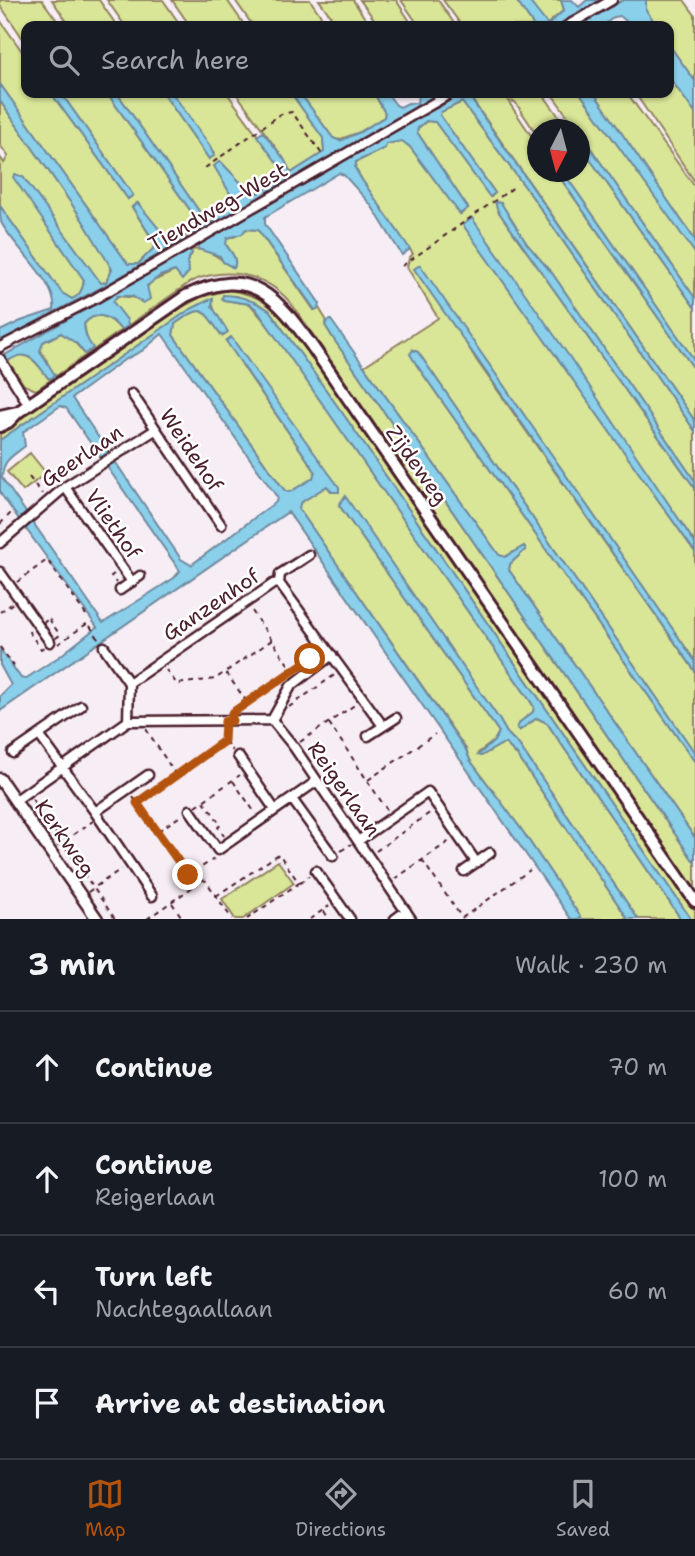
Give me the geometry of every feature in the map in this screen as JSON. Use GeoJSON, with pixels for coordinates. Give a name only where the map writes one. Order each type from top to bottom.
{"type":"FeatureCollection","features":[{"type":"Feature","properties":{"kind":"main road","name":"Zijdeweg"},"geometry":{"type":"LineString","coordinates":[[0,426],[186,296],[202,289],[231,283],[251,287],[273,299],[285,310],[314,349],[695,901]]}},
{"type":"Feature","properties":{"kind":"main road","name":"Zijdeweg"},"geometry":{"type":"LineString","coordinates":[[0,416],[18,412]]}},
{"type":"Feature","properties":{"kind":"street"},"geometry":{"type":"LineString","coordinates":[[576,21],[612,0]]}},
{"type":"Feature","properties":{"kind":"street","name":"Tiendweg-West"},"geometry":{"type":"LineString","coordinates":[[0,347],[96,298],[442,98]]}},
{"type":"Feature","properties":{"kind":"street"},"geometry":{"type":"LineString","coordinates":[[0,359],[29,405]]}},
{"type":"Feature","properties":{"kind":"street","name":"Weidehof"},"geometry":{"type":"LineString","coordinates":[[132,394],[221,525]]}},
{"type":"Feature","properties":{"kind":"street","name":"Geerlaan"},"geometry":{"type":"LineString","coordinates":[[0,543],[47,500],[155,430]]}},
{"type":"Feature","properties":{"kind":"street","name":"Vliethof"},"geometry":{"type":"LineString","coordinates":[[65,487],[132,582]]}},
{"type":"Feature","properties":{"kind":"street","name":"Ganzenhof"},"geometry":{"type":"LineString","coordinates":[[129,683],[273,584],[279,583],[281,575],[309,555]]}},
{"type":"Feature","properties":{"kind":"street"},"geometry":{"type":"LineString","coordinates":[[0,572],[50,642]]}},
{"type":"Feature","properties":{"kind":"street","name":"Vliethof"},"geometry":{"type":"LineString","coordinates":[[120,590],[140,576]]}},
{"type":"Feature","properties":{"kind":"street"},"geometry":{"type":"LineString","coordinates":[[279,583],[383,726]]}},
{"type":"Feature","properties":{"kind":"street"},"geometry":{"type":"LineString","coordinates":[[102,644],[129,683],[128,722]]}},
{"type":"Feature","properties":{"kind":"street"},"geometry":{"type":"LineString","coordinates":[[16,800],[128,722],[272,720],[286,692],[329,651]]}},
{"type":"Feature","properties":{"kind":"street"},"geometry":{"type":"LineString","coordinates":[[13,753],[81,706]]}},
{"type":"Feature","properties":{"kind":"street"},"geometry":{"type":"LineString","coordinates":[[368,736],[396,718]]}},
{"type":"Feature","properties":{"kind":"street","name":"Reigerlaan"},"geometry":{"type":"LineString","coordinates":[[272,720],[294,747],[409,915]]}},
{"type":"Feature","properties":{"kind":"street"},"geometry":{"type":"LineString","coordinates":[[39,735],[152,896]]}},
{"type":"Feature","properties":{"kind":"street"},"geometry":{"type":"LineString","coordinates":[[238,756],[275,810]]}},
{"type":"Feature","properties":{"kind":"street"},"geometry":{"type":"LineString","coordinates":[[97,814],[148,775]]}},
{"type":"Feature","properties":{"kind":"street","name":"Kerkweg"},"geometry":{"type":"LineString","coordinates":[[0,779],[97,919]]}},
{"type":"Feature","properties":{"kind":"street"},"geometry":{"type":"LineString","coordinates":[[190,810],[218,850],[317,781]]}},
{"type":"Feature","properties":{"kind":"street"},"geometry":{"type":"LineString","coordinates":[[358,841],[428,792],[476,862]]}},
{"type":"Feature","properties":{"kind":"street"},"geometry":{"type":"LineString","coordinates":[[292,799],[333,856]]}},
{"type":"Feature","properties":{"kind":"street"},"geometry":{"type":"LineString","coordinates":[[464,871],[490,852]]}},
{"type":"Feature","properties":{"kind":"street"},"geometry":{"type":"LineString","coordinates":[[316,870],[350,919]]}},
{"type":"Feature","properties":{"kind":"street"},"geometry":{"type":"LineString","coordinates":[[395,919],[409,915]]}},
{"type":"Feature","properties":{"kind":"path"},"geometry":{"type":"LineString","coordinates":[[205,168],[281,114],[292,112],[328,163]]}},
{"type":"Feature","properties":{"kind":"path"},"geometry":{"type":"LineString","coordinates":[[402,265],[514,187]]}},
{"type":"Feature","properties":{"kind":"path"},"geometry":{"type":"LineString","coordinates":[[29,477],[47,500]]}},
{"type":"Feature","properties":{"kind":"path"},"geometry":{"type":"LineString","coordinates":[[0,524],[13,511]]}},
{"type":"Feature","properties":{"kind":"path"},"geometry":{"type":"LineString","coordinates":[[10,586],[47,560],[86,615]]}},
{"type":"Feature","properties":{"kind":"path"},"geometry":{"type":"LineString","coordinates":[[0,612],[19,599]]}},
{"type":"Feature","properties":{"kind":"path"},"geometry":{"type":"LineString","coordinates":[[246,602],[293,671]]}},
{"type":"Feature","properties":{"kind":"path"},"geometry":{"type":"LineString","coordinates":[[50,642],[54,647],[88,623],[102,644]]}},
{"type":"Feature","properties":{"kind":"path"},"geometry":{"type":"LineString","coordinates":[[160,661],[177,684],[215,679],[272,640]]}},
{"type":"Feature","properties":{"kind":"path"},"geometry":{"type":"LineString","coordinates":[[0,647],[14,666]]}},
{"type":"Feature","properties":{"kind":"path"},"geometry":{"type":"LineString","coordinates":[[232,919],[206,881],[188,875],[137,803],[224,741],[232,713],[293,671],[329,651]]}},
{"type":"Feature","properties":{"kind":"path"},"geometry":{"type":"LineString","coordinates":[[272,720],[343,669]]}},
{"type":"Feature","properties":{"kind":"path"},"geometry":{"type":"LineString","coordinates":[[226,672],[247,702]]}},
{"type":"Feature","properties":{"kind":"path"},"geometry":{"type":"LineString","coordinates":[[294,747],[363,699]]}},
{"type":"Feature","properties":{"kind":"path"},"geometry":{"type":"LineString","coordinates":[[141,721],[176,776]]}},
{"type":"Feature","properties":{"kind":"path"},"geometry":{"type":"LineString","coordinates":[[329,723],[392,817]]}},
{"type":"Feature","properties":{"kind":"path"},"geometry":{"type":"LineString","coordinates":[[367,780],[435,734]]}},
{"type":"Feature","properties":{"kind":"path"},"geometry":{"type":"LineString","coordinates":[[224,741],[235,756],[238,756]]}},
{"type":"Feature","properties":{"kind":"path"},"geometry":{"type":"LineString","coordinates":[[157,832],[247,770]]}},
{"type":"Feature","properties":{"kind":"path"},"geometry":{"type":"LineString","coordinates":[[233,780],[261,820]]}},
{"type":"Feature","properties":{"kind":"path"},"geometry":{"type":"LineString","coordinates":[[27,792],[115,919]]}},
{"type":"Feature","properties":{"kind":"path"},"geometry":{"type":"LineString","coordinates":[[203,800],[221,825],[218,827],[229,843]]}},
{"type":"Feature","properties":{"kind":"path"},"geometry":{"type":"LineString","coordinates":[[369,856],[438,807]]}},
{"type":"Feature","properties":{"kind":"path"},"geometry":{"type":"LineString","coordinates":[[50,850],[97,814]]}},
{"type":"Feature","properties":{"kind":"path"},"geometry":{"type":"LineString","coordinates":[[388,883],[458,835]]}},
{"type":"Feature","properties":{"kind":"path"},"geometry":{"type":"LineString","coordinates":[[147,919],[197,884],[200,868],[218,856],[218,850]]}},
{"type":"Feature","properties":{"kind":"path"},"geometry":{"type":"LineString","coordinates":[[216,896],[279,854],[299,883],[247,919]]}},
{"type":"Feature","properties":{"kind":"path"},"geometry":{"type":"LineString","coordinates":[[422,860],[462,919],[530,870]]}},
{"type":"Feature","properties":{"kind":"path"},"geometry":{"type":"LineString","coordinates":[[82,896],[130,863]]}},
{"type":"Feature","properties":{"kind":"path"},"geometry":{"type":"LineString","coordinates":[[310,919],[337,901]]}},
{"type":"Feature","properties":{"kind":"path"},"geometry":{"type":"LineString","coordinates":[[171,902],[183,919]]}},
{"type":"Feature","properties":{"kind":"path"},"geometry":{"type":"LineString","coordinates":[[323,910],[329,919]]}},
{"type":"Feature","properties":{"kind":"green space"},"geometry":{"type":"Polygon","coordinates":[[[0,0],[42,0],[57,21],[21,21],[21,36],[0,5],[0,0]]]}},
{"type":"Feature","properties":{"kind":"green space"},"geometry":{"type":"Polygon","coordinates":[[[52,0],[99,0],[114,21],[67,21],[52,0]]]}},
{"type":"Feature","properties":{"kind":"green space"},"geometry":{"type":"Polygon","coordinates":[[[107,0],[163,0],[178,21],[122,21],[107,0]]]}},
{"type":"Feature","properties":{"kind":"green space"},"geometry":{"type":"Polygon","coordinates":[[[172,0],[227,0],[242,21],[187,21],[172,0]]]}},
{"type":"Feature","properties":{"kind":"green space"},"geometry":{"type":"Polygon","coordinates":[[[235,0],[310,0],[325,21],[250,21],[235,0]]]}},
{"type":"Feature","properties":{"kind":"green space"},"geometry":{"type":"Polygon","coordinates":[[[319,0],[353,0],[367,21],[334,21],[319,0]]]}},
{"type":"Feature","properties":{"kind":"green space"},"geometry":{"type":"Polygon","coordinates":[[[360,0],[396,0],[410,21],[375,21],[360,0]]]}},
{"type":"Feature","properties":{"kind":"green space"},"geometry":{"type":"Polygon","coordinates":[[[401,0],[438,0],[453,21],[416,21],[401,0]]]}},
{"type":"Feature","properties":{"kind":"green space"},"geometry":{"type":"Polygon","coordinates":[[[443,0],[516,0],[531,21],[458,21],[443,0]]]}},
{"type":"Feature","properties":{"kind":"green space"},"geometry":{"type":"Polygon","coordinates":[[[528,0],[561,0],[564,10],[551,21],[543,21],[528,0]]]}},
{"type":"Feature","properties":{"kind":"green space"},"geometry":{"type":"Polygon","coordinates":[[[646,0],[684,0],[695,15],[695,81],[674,52],[674,21],[654,21],[646,10],[646,0]]]}},
{"type":"Feature","properties":{"kind":"green space"},"geometry":{"type":"Polygon","coordinates":[[[0,20],[21,50],[21,98],[55,98],[128,199],[133,195],[65,98],[111,98],[195,217],[188,234],[167,239],[137,203],[132,207],[155,247],[138,264],[128,264],[0,84],[0,20]]]}},
{"type":"Feature","properties":{"kind":"green space"},"geometry":{"type":"Polygon","coordinates":[[[674,84],[695,113],[695,182],[638,98],[674,98],[674,84]]]}},
{"type":"Feature","properties":{"kind":"green space"},"geometry":{"type":"Polygon","coordinates":[[[120,98],[166,98],[209,159],[214,153],[176,98],[231,98],[284,172],[283,179],[272,187],[255,192],[241,184],[220,161],[232,197],[231,203],[214,214],[214,221],[208,224],[120,98]]]}},
{"type":"Feature","properties":{"kind":"green space"},"geometry":{"type":"Polygon","coordinates":[[[240,98],[295,98],[323,138],[324,152],[291,173],[284,159],[240,98]]]}},
{"type":"Feature","properties":{"kind":"green space"},"geometry":{"type":"Polygon","coordinates":[[[304,98],[377,98],[385,113],[384,117],[360,132],[338,140],[333,138],[304,98]]]}},
{"type":"Feature","properties":{"kind":"green space"},"geometry":{"type":"Polygon","coordinates":[[[432,98],[104,290],[0,344],[0,341],[110,283],[432,98]]]}},
{"type":"Feature","properties":{"kind":"green space"},"geometry":{"type":"Polygon","coordinates":[[[474,98],[546,98],[561,119],[527,120],[515,102],[508,101],[527,129],[527,179],[473,101],[474,98]]]}},
{"type":"Feature","properties":{"kind":"green space"},"geometry":{"type":"Polygon","coordinates":[[[555,98],[584,98],[687,241],[695,253],[695,298],[590,147],[590,119],[570,119],[555,98]]]}},
{"type":"Feature","properties":{"kind":"green space"},"geometry":{"type":"Polygon","coordinates":[[[597,98],[631,98],[695,187],[695,240],[597,98]]]}},
{"type":"Feature","properties":{"kind":"green space"},"geometry":{"type":"Polygon","coordinates":[[[0,101],[112,266],[106,283],[101,284],[23,177],[84,280],[81,292],[72,299],[62,293],[0,206],[0,157],[4,163],[8,156],[0,145],[0,101]]]}},
{"type":"Feature","properties":{"kind":"green space"},"geometry":{"type":"Polygon","coordinates":[[[462,102],[531,195],[695,431],[695,481],[552,273],[498,211],[695,488],[695,543],[472,219],[464,225],[695,552],[695,661],[420,266],[477,361],[695,671],[695,753],[418,352],[413,350],[416,364],[695,762],[695,838],[509,570],[510,564],[526,549],[524,546],[505,557],[499,555],[364,366],[438,318],[407,267],[413,254],[362,180],[355,168],[356,162],[385,148],[386,144],[402,140],[461,214],[468,208],[417,132],[427,121],[435,122],[491,197],[495,193],[440,115],[440,112],[462,102]]]}},
{"type":"Feature","properties":{"kind":"green space"},"geometry":{"type":"Polygon","coordinates":[[[590,159],[695,308],[695,361],[570,182],[590,182],[590,159]]]}},
{"type":"Feature","properties":{"kind":"green space"},"geometry":{"type":"Polygon","coordinates":[[[529,182],[563,182],[695,370],[695,421],[529,182]]]}},
{"type":"Feature","properties":{"kind":"green space"},"geometry":{"type":"Polygon","coordinates":[[[246,229],[258,230],[314,310],[319,308],[333,338],[695,863],[695,890],[300,316],[278,291],[255,278],[230,273],[192,281],[36,390],[24,385],[8,361],[18,354],[28,357],[48,378],[47,361],[40,350],[43,342],[61,333],[72,339],[84,353],[87,340],[84,324],[89,319],[104,316],[121,330],[123,316],[113,302],[117,296],[138,298],[151,282],[175,271],[182,279],[189,272],[187,262],[192,253],[190,250],[209,252],[234,268],[234,257],[225,241],[229,236],[234,237],[246,229]]]}},
{"type":"Feature","properties":{"kind":"green space"},"geometry":{"type":"Polygon","coordinates":[[[228,290],[261,300],[288,322],[695,910],[695,919],[691,919],[269,310],[237,296],[224,300],[250,304],[270,328],[534,707],[533,712],[520,722],[520,730],[537,718],[547,723],[681,919],[638,919],[345,497],[339,505],[499,732],[494,741],[478,753],[481,756],[506,744],[517,755],[628,919],[582,919],[298,508],[300,503],[327,486],[332,492],[242,365],[315,471],[313,478],[290,492],[285,491],[173,335],[175,324],[198,311],[206,314],[222,336],[211,299],[189,310],[0,440],[0,429],[15,422],[184,306],[201,297],[228,290]]]}},
{"type":"Feature","properties":{"kind":"green space"},"geometry":{"type":"Polygon","coordinates":[[[30,453],[46,473],[23,491],[7,472],[30,453]]]}},
{"type":"Feature","properties":{"kind":"green space"},"geometry":{"type":"Polygon","coordinates":[[[278,861],[294,883],[243,919],[235,919],[222,899],[278,861]]]}},
{"type":"Feature","properties":{"kind":"water"},"geometry":{"type":"Polygon","coordinates":[[[516,0],[528,0],[545,21],[531,21],[516,0]]]}},
{"type":"Feature","properties":{"kind":"water"},"geometry":{"type":"Polygon","coordinates":[[[561,0],[572,0],[579,7],[587,0],[603,0],[581,10],[567,21],[552,21],[564,10],[561,0]]]}},
{"type":"Feature","properties":{"kind":"water"},"geometry":{"type":"Polygon","coordinates":[[[623,0],[646,0],[646,10],[654,21],[626,21],[620,16],[609,21],[585,21],[623,0]]]}},
{"type":"Feature","properties":{"kind":"water"},"geometry":{"type":"Polygon","coordinates":[[[674,52],[695,81],[695,113],[674,84],[674,52]]]}},
{"type":"Feature","properties":{"kind":"water"},"geometry":{"type":"Polygon","coordinates":[[[0,84],[128,264],[138,264],[155,247],[154,241],[132,207],[138,203],[167,239],[185,235],[186,238],[110,283],[0,341],[0,331],[54,310],[53,299],[42,276],[1,222],[0,206],[62,293],[75,298],[81,292],[84,280],[13,177],[15,174],[23,177],[101,283],[106,282],[112,269],[80,216],[0,101],[0,84]]]}},
{"type":"Feature","properties":{"kind":"water"},"geometry":{"type":"Polygon","coordinates":[[[55,98],[65,98],[133,195],[128,199],[55,98]]]}},
{"type":"Feature","properties":{"kind":"water"},"geometry":{"type":"Polygon","coordinates":[[[111,98],[120,98],[208,224],[214,221],[214,214],[231,203],[232,197],[214,166],[220,161],[250,192],[258,193],[283,179],[284,172],[257,136],[263,132],[284,159],[291,173],[324,152],[323,138],[295,98],[304,98],[333,138],[340,141],[384,117],[385,113],[377,98],[391,98],[400,107],[417,103],[418,98],[431,98],[195,236],[190,231],[195,217],[111,98]]]}},
{"type":"Feature","properties":{"kind":"water"},"geometry":{"type":"Polygon","coordinates":[[[166,98],[176,98],[210,146],[214,156],[209,159],[166,98]]]}},
{"type":"Feature","properties":{"kind":"water"},"geometry":{"type":"Polygon","coordinates":[[[452,98],[474,98],[473,102],[527,182],[695,421],[695,431],[531,195],[462,102],[440,115],[495,193],[490,197],[435,122],[426,121],[417,132],[468,208],[460,214],[410,147],[402,141],[386,144],[385,148],[356,162],[355,168],[362,180],[410,249],[402,255],[371,205],[344,175],[339,173],[265,217],[265,224],[320,304],[319,308],[315,310],[258,230],[246,229],[242,234],[227,238],[226,245],[235,259],[234,268],[223,262],[220,256],[198,249],[199,244],[427,111],[452,98]]]}},
{"type":"Feature","properties":{"kind":"water"},"geometry":{"type":"Polygon","coordinates":[[[584,98],[597,98],[695,240],[695,253],[584,98]]]}},
{"type":"Feature","properties":{"kind":"water"},"geometry":{"type":"Polygon","coordinates":[[[590,147],[695,298],[695,308],[590,159],[590,147]]]}},
{"type":"Feature","properties":{"kind":"water"},"geometry":{"type":"Polygon","coordinates":[[[563,182],[570,182],[695,361],[695,370],[563,182]]]}},
{"type":"Feature","properties":{"kind":"water"},"geometry":{"type":"Polygon","coordinates":[[[495,202],[501,203],[527,244],[552,273],[695,481],[695,488],[498,211],[495,202]]]}},
{"type":"Feature","properties":{"kind":"water"},"geometry":{"type":"Polygon","coordinates":[[[472,218],[695,543],[695,552],[463,225],[472,218]]]}},
{"type":"Feature","properties":{"kind":"water"},"geometry":{"type":"Polygon","coordinates":[[[190,250],[192,253],[187,262],[189,272],[182,280],[175,271],[160,276],[147,286],[150,299],[143,303],[132,296],[117,296],[113,302],[127,320],[128,326],[121,330],[104,316],[89,319],[84,324],[93,348],[85,354],[77,344],[61,333],[43,342],[40,351],[55,375],[52,378],[48,378],[36,362],[27,356],[21,355],[8,361],[5,355],[190,250]]]}},
{"type":"Feature","properties":{"kind":"water"},"geometry":{"type":"Polygon","coordinates":[[[420,265],[695,661],[695,671],[414,269],[420,265]]]}},
{"type":"Feature","properties":{"kind":"water"},"geometry":{"type":"Polygon","coordinates":[[[223,295],[247,299],[269,310],[691,919],[681,919],[547,723],[537,718],[520,730],[517,728],[520,722],[533,712],[534,707],[529,699],[256,309],[250,304],[224,300],[223,295]]]}},
{"type":"Feature","properties":{"kind":"water"},"geometry":{"type":"Polygon","coordinates":[[[213,298],[212,306],[228,332],[222,336],[206,314],[198,311],[175,324],[173,335],[285,491],[290,492],[313,478],[315,471],[226,341],[231,337],[339,487],[339,492],[332,492],[327,486],[300,503],[299,509],[582,919],[571,919],[288,512],[0,711],[0,696],[11,685],[0,665],[0,649],[21,678],[25,679],[97,627],[0,493],[0,440],[189,310],[213,298]],[[162,334],[142,351],[124,360],[72,398],[181,559],[191,565],[276,502],[277,497],[162,334]],[[60,406],[23,432],[25,446],[6,462],[2,478],[103,623],[174,578],[180,571],[66,408],[60,406]]]}},
{"type":"Feature","properties":{"kind":"water"},"geometry":{"type":"Polygon","coordinates":[[[331,320],[499,555],[505,557],[524,546],[526,549],[510,564],[509,570],[695,838],[695,863],[333,338],[325,325],[331,320]]]}},
{"type":"Feature","properties":{"kind":"water"},"geometry":{"type":"Polygon","coordinates":[[[413,350],[418,352],[695,753],[695,762],[416,364],[410,354],[413,350]]]}},
{"type":"Feature","properties":{"kind":"water"},"geometry":{"type":"Polygon","coordinates":[[[345,496],[638,919],[628,919],[517,755],[506,744],[502,744],[481,756],[478,755],[494,741],[499,732],[339,505],[345,496]]]}},
{"type":"Feature","properties":{"kind":"route"},"geometry":{"type":"LineString","coordinates":[[188,875],[137,803],[224,741],[225,721],[232,721],[232,713],[310,659]]}}]}
